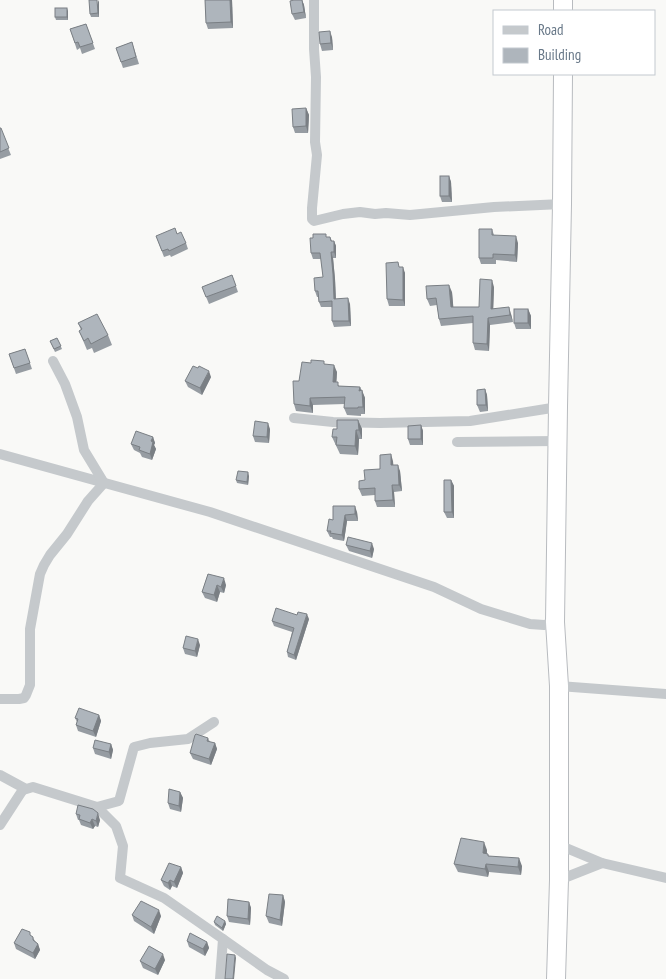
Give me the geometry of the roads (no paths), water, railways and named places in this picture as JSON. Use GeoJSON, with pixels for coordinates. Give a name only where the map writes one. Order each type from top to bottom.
{"type":"FeatureCollection","features":[{"type":"Feature","properties":{"kind":"highway"},"geometry":{"type":"LineString","coordinates":[[556,979],[559,880],[559,686],[555,622],[563,75]]}},
{"type":"Feature","properties":{"kind":"street"},"geometry":{"type":"LineString","coordinates":[[314,0],[315,142],[317,155],[312,208],[312,219],[314,222],[343,214],[360,212],[410,215],[494,207],[562,204]]}},
{"type":"Feature","properties":{"kind":"street"},"geometry":{"type":"LineString","coordinates":[[53,361],[65,384],[77,417],[84,450],[104,483]]}},
{"type":"Feature","properties":{"kind":"street"},"geometry":{"type":"LineString","coordinates":[[294,418],[333,422],[380,423],[470,420],[558,407]]}},
{"type":"Feature","properties":{"kind":"street"},"geometry":{"type":"LineString","coordinates":[[457,442],[557,440]]}},
{"type":"Feature","properties":{"kind":"street"},"geometry":{"type":"LineString","coordinates":[[0,454],[210,512],[434,587],[481,608],[530,624],[544,625],[555,622]]}},
{"type":"Feature","properties":{"kind":"street"},"geometry":{"type":"LineString","coordinates":[[0,699],[19,699],[24,698],[26,695],[30,685],[30,629],[40,574],[50,555],[67,534],[88,501],[104,483]]}},
{"type":"Feature","properties":{"kind":"street"},"geometry":{"type":"LineString","coordinates":[[559,686],[666,694]]}},
{"type":"Feature","properties":{"kind":"street"},"geometry":{"type":"LineString","coordinates":[[97,807],[119,801],[134,747],[150,743],[188,740],[214,722]]}},
{"type":"Feature","properties":{"kind":"street"},"geometry":{"type":"LineString","coordinates":[[0,775],[24,788],[23,790]]}},
{"type":"Feature","properties":{"kind":"street"},"geometry":{"type":"LineString","coordinates":[[0,825],[23,790],[33,787],[97,807],[116,826],[123,846],[120,878],[164,898],[267,970],[284,979]]}},
{"type":"Feature","properties":{"kind":"street"},"geometry":{"type":"LineString","coordinates":[[559,844],[602,863],[666,878]]}},
{"type":"Feature","properties":{"kind":"street"},"geometry":{"type":"LineString","coordinates":[[559,880],[602,863]]}},
{"type":"Feature","properties":{"kind":"street"},"geometry":{"type":"LineString","coordinates":[[220,979],[223,939]]}}]}
